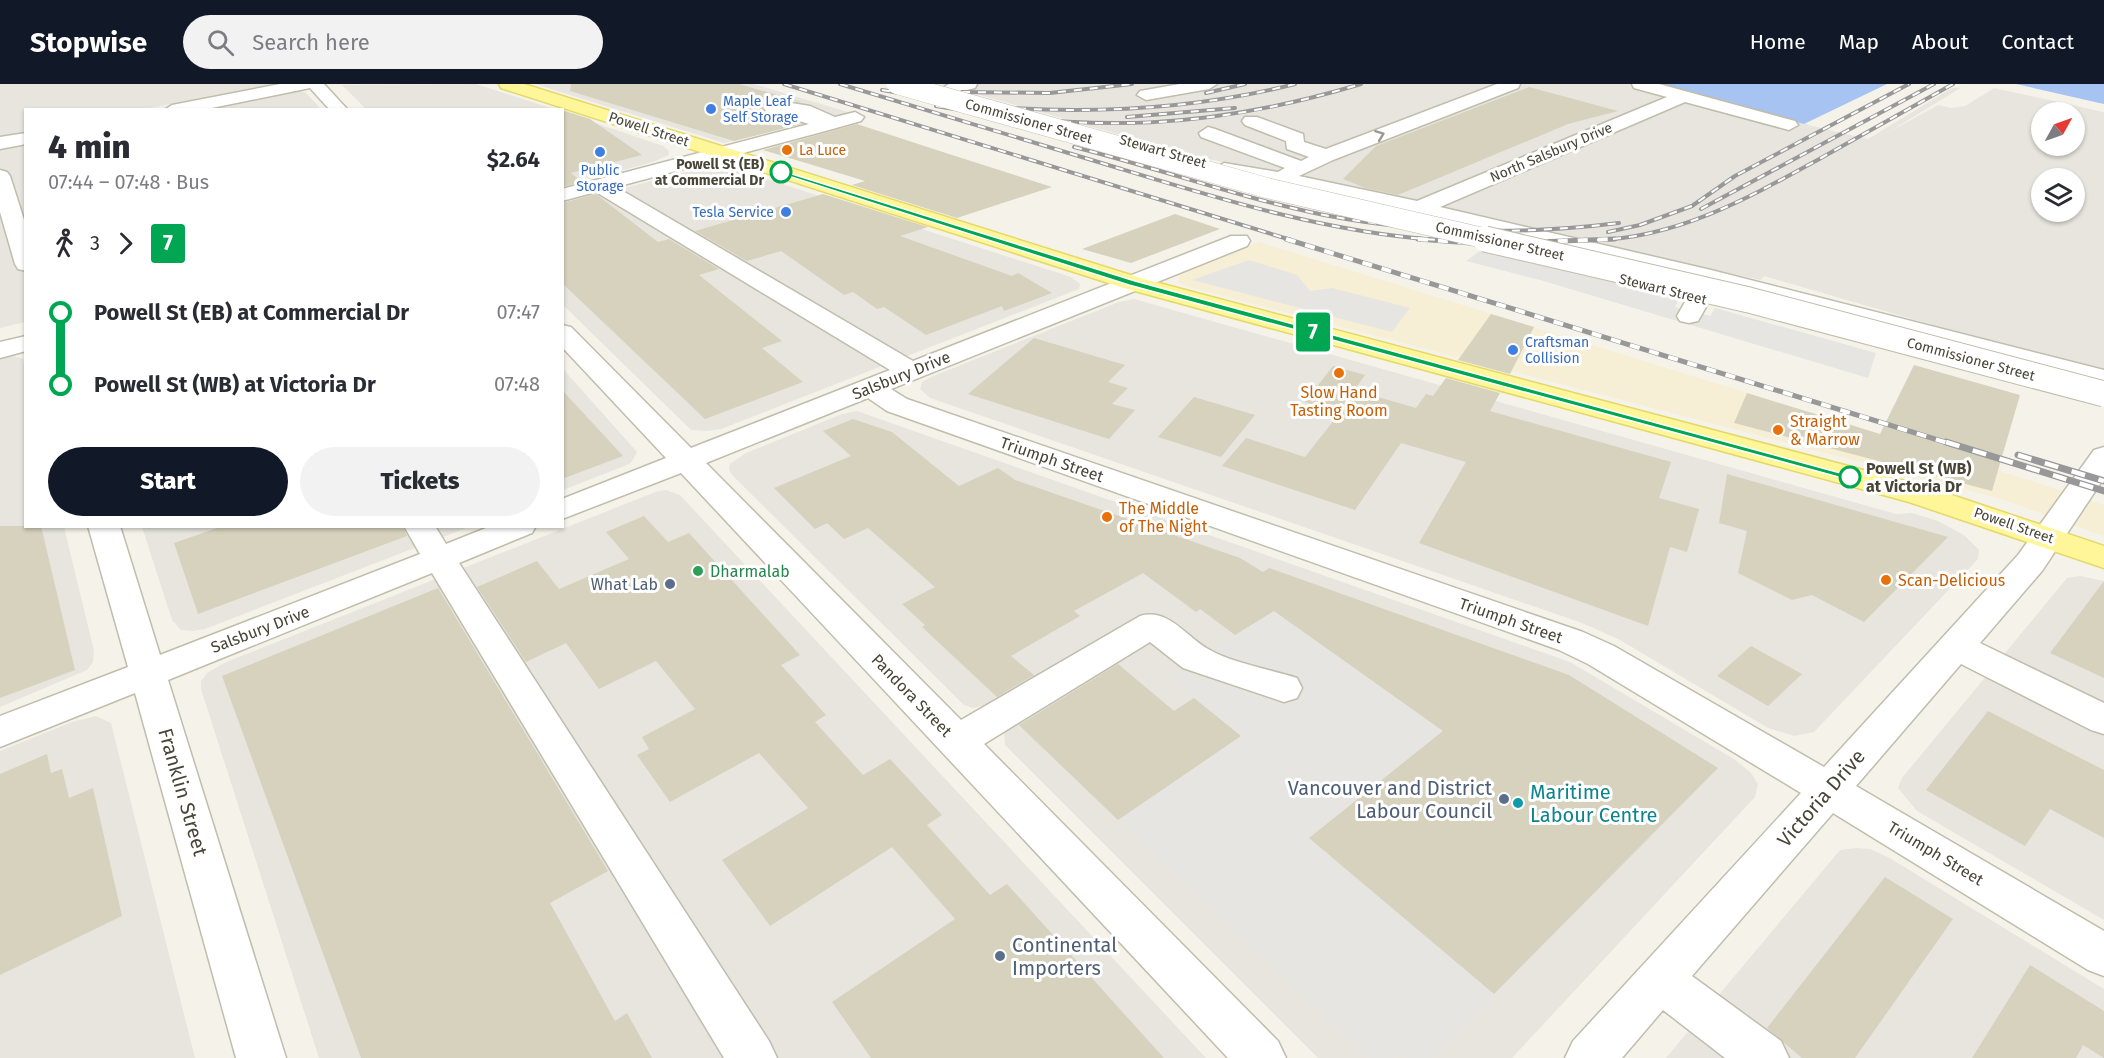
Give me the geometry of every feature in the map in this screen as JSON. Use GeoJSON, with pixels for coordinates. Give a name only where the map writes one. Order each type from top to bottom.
{"type":"FeatureCollection","features":[{"type":"Feature","properties":{"kind":"main road","name":"Powell Street"},"geometry":{"type":"LineString","coordinates":[[507,84],[1132,283],[1920,495],[2049,536],[2104,557]]}},
{"type":"Feature","properties":{"kind":"street"},"geometry":{"type":"LineString","coordinates":[[176,105],[306,84]]}},
{"type":"Feature","properties":{"kind":"street"},"geometry":{"type":"LineString","coordinates":[[315,84],[338,108]]}},
{"type":"Feature","properties":{"kind":"street","name":"Commissioner Street"},"geometry":{"type":"LineString","coordinates":[[897,84],[1267,188],[1749,300],[2104,394]]}},
{"type":"Feature","properties":{"kind":"street","name":"Stewart Street"},"geometry":{"type":"LineString","coordinates":[[929,84],[1224,169],[1275,187],[1458,237],[1869,340],[2104,406]]}},
{"type":"Feature","properties":{"kind":"street"},"geometry":{"type":"LineString","coordinates":[[949,89],[969,84]]}},
{"type":"Feature","properties":{"kind":"street"},"geometry":{"type":"LineString","coordinates":[[1146,96],[1209,84]]}},
{"type":"Feature","properties":{"kind":"street"},"geometry":{"type":"LineString","coordinates":[[1280,178],[1326,156],[1512,84]]}},
{"type":"Feature","properties":{"kind":"street"},"geometry":{"type":"LineString","coordinates":[[1640,84],[1789,125]]}},
{"type":"Feature","properties":{"kind":"street","name":"North Salsbury Drive"},"geometry":{"type":"LineString","coordinates":[[1419,208],[1683,96]]}},
{"type":"Feature","properties":{"kind":"street"},"geometry":{"type":"LineString","coordinates":[[564,194],[855,117]]}},
{"type":"Feature","properties":{"kind":"street"},"geometry":{"type":"LineString","coordinates":[[1251,121],[1296,138],[1294,145],[1326,156]]}},
{"type":"Feature","properties":{"kind":"street"},"geometry":{"type":"LineString","coordinates":[[1208,133],[1302,167]]}},
{"type":"Feature","properties":{"kind":"street"},"geometry":{"type":"LineString","coordinates":[[0,143],[24,138]]}},
{"type":"Feature","properties":{"kind":"street","name":"Stewart Street"},"geometry":{"type":"LineString","coordinates":[[1224,169],[1280,178],[1419,208],[1701,297],[2104,378]]}},
{"type":"Feature","properties":{"kind":"street"},"geometry":{"type":"LineString","coordinates":[[0,176],[24,257]]}},
{"type":"Feature","properties":{"kind":"street"},"geometry":{"type":"LineString","coordinates":[[599,185],[910,371]]}},
{"type":"Feature","properties":{"kind":"street","name":"Salsbury Drive"},"geometry":{"type":"LineString","coordinates":[[564,509],[1239,241]]}},
{"type":"Feature","properties":{"kind":"street"},"geometry":{"type":"LineString","coordinates":[[0,335],[24,329]]}},
{"type":"Feature","properties":{"kind":"street","name":"Pandora Street"},"geometry":{"type":"LineString","coordinates":[[564,334],[1261,1058]]}},
{"type":"Feature","properties":{"kind":"street"},"geometry":{"type":"LineString","coordinates":[[0,350],[24,344]]}},
{"type":"Feature","properties":{"kind":"street","name":"Triumph Street"},"geometry":{"type":"LineString","coordinates":[[870,387],[897,405],[1571,641],[1601,655],[1829,789],[2104,955]]}},
{"type":"Feature","properties":{"kind":"street","name":"Victoria Drive"},"geometry":{"type":"LineString","coordinates":[[1590,1058],[2030,563],[2104,456]]}},
{"type":"Feature","properties":{"kind":"street","name":"Franklin Street"},"geometry":{"type":"LineString","coordinates":[[105,528],[261,1058]]}},
{"type":"Feature","properties":{"kind":"street","name":"Salsbury Drive"},"geometry":{"type":"LineString","coordinates":[[0,732],[148,673],[429,543],[510,528]]}},
{"type":"Feature","properties":{"kind":"street"},"geometry":{"type":"LineString","coordinates":[[429,543],[752,1058]]}},
{"type":"Feature","properties":{"kind":"street"},"geometry":{"type":"LineString","coordinates":[[957,741],[1152,625],[1196,659],[1284,688]]}},
{"type":"Feature","properties":{"kind":"street"},"geometry":{"type":"LineString","coordinates":[[1956,646],[2104,720]]}},
{"type":"Feature","properties":{"kind":"street"},"geometry":{"type":"LineString","coordinates":[[1660,980],[1764,1058]]}},
{"type":"Feature","properties":{"kind":"shaded area"},"geometry":{"type":"Polygon","coordinates":[[[0,84],[278,84],[149,108],[24,108],[24,132],[0,137],[0,84]]]}},
{"type":"Feature","properties":{"kind":"shaded area"},"geometry":{"type":"Polygon","coordinates":[[[476,84],[551,108],[365,108],[342,85],[476,84]]]}},
{"type":"Feature","properties":{"kind":"shaded area","name":"Maple Leaf Self Storage"},"geometry":{"type":"Polygon","coordinates":[[[535,84],[754,84],[848,112],[724,143],[535,84]]]}},
{"type":"Feature","properties":{"kind":"shaded area"},"geometry":{"type":"Polygon","coordinates":[[[941,84],[1967,84],[1887,133],[1938,105],[1951,108],[1965,106],[1996,87],[2061,102],[2031,102],[2031,156],[2085,156],[2085,108],[2104,112],[2104,375],[1764,276],[1761,280],[1195,156],[941,84]]]}},
{"type":"Feature","properties":{"kind":"shaded area"},"geometry":{"type":"Polygon","coordinates":[[[297,91],[305,92],[320,108],[208,108],[297,91]]]}},
{"type":"Feature","properties":{"kind":"shaded area"},"geometry":{"type":"Polygon","coordinates":[[[564,112],[663,146],[669,151],[669,155],[653,162],[564,186],[564,112]]]}},
{"type":"Feature","properties":{"kind":"shaded area"},"geometry":{"type":"Polygon","coordinates":[[[24,143],[24,322],[0,328],[0,148],[24,143]]]}},
{"type":"Feature","properties":{"kind":"shaded area"},"geometry":{"type":"Polygon","coordinates":[[[713,165],[729,167],[1071,277],[1080,284],[1079,289],[721,429],[691,430],[564,306],[564,204],[713,165]]]}},
{"type":"Feature","properties":{"kind":"shaded area"},"geometry":{"type":"Polygon","coordinates":[[[1259,242],[2104,505],[2104,536],[1998,498],[1185,286],[1178,282],[1180,273],[1188,268],[1259,242]]]}},
{"type":"Feature","properties":{"kind":"shaded area"},"geometry":{"type":"Polygon","coordinates":[[[1484,248],[1679,299],[1675,307],[1710,316],[1715,308],[1876,353],[1868,378],[1540,280],[1466,261],[1484,248]]]}},
{"type":"Feature","properties":{"kind":"shaded area"},"geometry":{"type":"Polygon","coordinates":[[[1249,260],[1297,275],[1310,291],[1332,288],[1410,308],[1392,332],[1192,280],[1249,260]]]}},
{"type":"Feature","properties":{"kind":"shaded area"},"geometry":{"type":"Polygon","coordinates":[[[1134,299],[1896,514],[1912,513],[1938,521],[1964,535],[1979,550],[1978,559],[1814,732],[1794,736],[1768,728],[1620,640],[1582,623],[930,398],[920,389],[922,382],[931,377],[1119,302],[1134,299]]]}},
{"type":"Feature","properties":{"kind":"shaded area"},"geometry":{"type":"Polygon","coordinates":[[[11,355],[23,359],[24,364],[24,528],[64,528],[94,651],[93,662],[87,670],[0,707],[0,356],[11,355]]]}},
{"type":"Feature","properties":{"kind":"shaded area"},"geometry":{"type":"Polygon","coordinates":[[[564,370],[637,452],[631,463],[564,490],[564,370]]]}},
{"type":"Feature","properties":{"kind":"shaded area"},"geometry":{"type":"Polygon","coordinates":[[[857,411],[1570,662],[1734,759],[1751,773],[1758,784],[1755,797],[1512,1058],[1318,1058],[1005,745],[1004,729],[992,704],[973,708],[964,705],[732,475],[729,469],[730,464],[746,453],[842,414],[857,411]]]}},
{"type":"Feature","properties":{"kind":"shaded area"},"geometry":{"type":"Polygon","coordinates":[[[666,490],[680,495],[1206,1058],[319,1058],[201,689],[201,681],[207,673],[226,662],[658,491],[666,490]]]}},
{"type":"Feature","properties":{"kind":"shaded area"},"geometry":{"type":"Polygon","coordinates":[[[142,528],[466,528],[205,629],[181,630],[172,620],[142,528]]]}},
{"type":"Feature","properties":{"kind":"shaded area"},"geometry":{"type":"Polygon","coordinates":[[[2080,576],[2104,581],[2104,920],[1917,811],[1898,788],[1902,778],[2067,578],[2080,576]]]}},
{"type":"Feature","properties":{"kind":"shaded area"},"geometry":{"type":"Polygon","coordinates":[[[1274,611],[1443,731],[1309,838],[1494,994],[1431,1058],[1407,1058],[1400,1052],[1393,1058],[1370,1058],[1118,820],[1240,736],[1169,677],[1274,611]]]}},
{"type":"Feature","properties":{"kind":"shaded area"},"geometry":{"type":"Polygon","coordinates":[[[96,716],[111,723],[195,1058],[0,1058],[0,751],[72,722],[96,716]]]}},
{"type":"Feature","properties":{"kind":"shaded area"},"geometry":{"type":"Polygon","coordinates":[[[1870,849],[1888,857],[2104,989],[2104,1058],[1666,1058],[1840,850],[1870,849]]]}},
{"type":"Feature","properties":{"kind":"water"},"geometry":{"type":"Polygon","coordinates":[[[1657,84],[1970,84],[1951,85],[1867,136],[1804,124],[1657,84]]]}},
{"type":"Feature","properties":{"kind":"water"},"geometry":{"type":"Polygon","coordinates":[[[1990,84],[2104,84],[2104,109],[2085,105],[2085,102],[2072,102],[1990,84]]]}},
{"type":"Feature","properties":{"kind":"pier"},"geometry":{"type":"Polygon","coordinates":[[[1887,84],[1973,84],[1971,87],[1952,88],[1868,139],[1804,124],[1887,84]]]}},
{"type":"Feature","properties":{"kind":"pier"},"geometry":{"type":"Polygon","coordinates":[[[1987,84],[2016,84],[2104,104],[2104,112],[2085,108],[2085,102],[2058,102],[1989,87],[1987,84]]]}},
{"type":"Feature","properties":{"kind":"building","name":"Maple Leaf Self Storage"},"geometry":{"type":"Polygon","coordinates":[[[571,84],[739,84],[802,102],[779,99],[766,101],[761,107],[765,113],[801,124],[734,141],[570,91],[571,84]]]}},
{"type":"Feature","properties":{"kind":"building"},"geometry":{"type":"Polygon","coordinates":[[[1529,87],[1618,111],[1568,124],[1398,195],[1365,188],[1343,179],[1376,146],[1529,87]]]}},
{"type":"Feature","properties":{"kind":"building"},"geometry":{"type":"Polygon","coordinates":[[[564,111],[590,119],[642,155],[571,173],[582,182],[564,186],[564,111]]]}},
{"type":"Feature","properties":{"kind":"building"},"geometry":{"type":"Polygon","coordinates":[[[857,124],[1052,187],[957,218],[852,185],[865,181],[763,150],[857,124]]]}},
{"type":"Feature","properties":{"kind":"building"},"geometry":{"type":"Polygon","coordinates":[[[596,194],[658,242],[669,239],[719,269],[699,275],[782,341],[762,348],[803,382],[705,419],[564,285],[564,202],[596,194]]]}},
{"type":"Feature","properties":{"kind":"building"},"geometry":{"type":"Polygon","coordinates":[[[823,194],[928,227],[900,236],[1012,276],[1018,273],[1052,293],[1004,311],[1002,306],[926,335],[884,307],[877,309],[853,292],[844,295],[781,251],[747,261],[695,231],[823,194]]]}},
{"type":"Feature","properties":{"kind":"building"},"geometry":{"type":"Polygon","coordinates":[[[1175,214],[1220,229],[1131,263],[1082,249],[1175,214]]]}},
{"type":"Feature","properties":{"kind":"building"},"geometry":{"type":"Polygon","coordinates":[[[1491,314],[1534,327],[1510,374],[1458,360],[1491,314]]]}},
{"type":"Feature","properties":{"kind":"building"},"geometry":{"type":"Polygon","coordinates":[[[1034,338],[1125,365],[1108,382],[1128,388],[1112,404],[1135,410],[1109,439],[968,394],[1034,338]]]}},
{"type":"Feature","properties":{"kind":"building"},"geometry":{"type":"Polygon","coordinates":[[[1914,365],[2020,395],[1992,491],[1734,423],[1747,393],[1880,434],[1914,365]]]}},
{"type":"Feature","properties":{"kind":"building"},"geometry":{"type":"Polygon","coordinates":[[[1333,366],[1365,375],[1339,412],[1305,402],[1333,366]]]}},
{"type":"Feature","properties":{"kind":"building"},"geometry":{"type":"Polygon","coordinates":[[[1446,378],[1500,393],[1490,411],[1671,462],[1659,498],[1699,509],[1687,552],[1670,547],[1648,626],[1419,543],[1466,462],[1401,443],[1355,510],[1222,466],[1246,438],[1305,457],[1357,391],[1416,408],[1426,394],[1433,396],[1446,378]]]}},
{"type":"Feature","properties":{"kind":"building"},"geometry":{"type":"Polygon","coordinates":[[[564,392],[623,456],[564,478],[564,392]]]}},
{"type":"Feature","properties":{"kind":"building"},"geometry":{"type":"Polygon","coordinates":[[[1194,397],[1255,415],[1221,457],[1158,437],[1194,397]]]}},
{"type":"Feature","properties":{"kind":"building","name":"Maritime Labour Centre"},"geometry":{"type":"Polygon","coordinates":[[[853,419],[892,432],[959,486],[998,468],[1015,480],[1240,558],[1263,572],[1269,568],[1569,675],[1718,768],[1494,994],[1309,838],[1443,731],[1274,611],[1235,635],[1200,609],[1196,612],[1143,573],[1074,611],[1080,616],[1011,656],[1034,675],[997,697],[922,627],[925,625],[902,604],[935,587],[868,528],[844,539],[827,523],[815,529],[774,488],[851,456],[823,431],[853,419]]]}},
{"type":"Feature","properties":{"kind":"building"},"geometry":{"type":"Polygon","coordinates":[[[1727,474],[1948,537],[1864,622],[1812,595],[1792,600],[1738,573],[1747,531],[1719,523],[1727,474]]]}},
{"type":"Feature","properties":{"kind":"building"},"geometry":{"type":"Polygon","coordinates":[[[644,516],[668,542],[689,533],[800,655],[781,665],[826,715],[815,722],[863,775],[890,759],[942,815],[927,825],[990,895],[1007,884],[1164,1058],[871,1058],[832,1002],[955,919],[892,847],[770,926],[722,860],[808,808],[759,753],[670,802],[637,755],[649,749],[642,737],[695,709],[656,661],[599,689],[566,643],[526,662],[477,587],[537,561],[559,589],[629,559],[606,532],[644,516]]]}},
{"type":"Feature","properties":{"kind":"building"},"geometry":{"type":"Polygon","coordinates":[[[0,526],[41,528],[75,670],[0,698],[0,526]]]}},
{"type":"Feature","properties":{"kind":"building"},"geometry":{"type":"Polygon","coordinates":[[[217,528],[403,528],[407,536],[198,614],[174,543],[217,528]]]}},
{"type":"Feature","properties":{"kind":"building"},"geometry":{"type":"Polygon","coordinates":[[[2104,581],[2104,678],[2050,653],[2104,581]]]}},
{"type":"Feature","properties":{"kind":"building"},"geometry":{"type":"Polygon","coordinates":[[[438,588],[608,871],[550,903],[615,1021],[627,1013],[652,1058],[361,1058],[222,676],[438,588]]]}},
{"type":"Feature","properties":{"kind":"building"},"geometry":{"type":"Polygon","coordinates":[[[1751,646],[1802,674],[1768,706],[1717,676],[1751,646]]]}},
{"type":"Feature","properties":{"kind":"building"},"geometry":{"type":"Polygon","coordinates":[[[1118,664],[1174,711],[1194,698],[1241,736],[1118,820],[1019,725],[1118,664]]]}},
{"type":"Feature","properties":{"kind":"building"},"geometry":{"type":"Polygon","coordinates":[[[1988,711],[2104,770],[2104,838],[2050,809],[2025,846],[1926,790],[1988,711]]]}},
{"type":"Feature","properties":{"kind":"building"},"geometry":{"type":"Polygon","coordinates":[[[47,754],[51,773],[62,769],[69,798],[93,788],[122,916],[0,975],[0,774],[47,754]]]}},
{"type":"Feature","properties":{"kind":"building"},"geometry":{"type":"Polygon","coordinates":[[[1885,877],[1953,919],[1855,1058],[1802,1058],[1767,1028],[1885,877]]]}},
{"type":"Feature","properties":{"kind":"building"},"geometry":{"type":"Polygon","coordinates":[[[2030,965],[2104,1011],[2104,1058],[2083,1045],[2076,1058],[1972,1058],[2030,965]]]}},
{"type":"Feature","properties":{"kind":"railway"},"geometry":{"type":"LineString","coordinates":[[784,84],[1291,240]]}},
{"type":"Feature","properties":{"kind":"railway"},"geometry":{"type":"LineString","coordinates":[[840,84],[1236,203],[1356,230],[1437,240]]}},
{"type":"Feature","properties":{"kind":"railway"},"geometry":{"type":"LineString","coordinates":[[962,92],[1050,93],[1132,84]]}},
{"type":"Feature","properties":{"kind":"railway"},"geometry":{"type":"LineString","coordinates":[[1206,93],[1245,84]]}},
{"type":"Feature","properties":{"kind":"railway"},"geometry":{"type":"LineString","coordinates":[[970,105],[1052,110],[1134,108],[1215,100],[1295,84]]}},
{"type":"Feature","properties":{"kind":"railway"},"geometry":{"type":"LineString","coordinates":[[936,106],[1047,120],[1099,123],[1150,122],[1252,111],[1361,84]]}},
{"type":"Feature","properties":{"kind":"railway"},"geometry":{"type":"LineString","coordinates":[[1608,232],[1640,225],[1692,206],[1735,176],[1909,84]]}},
{"type":"Feature","properties":{"kind":"railway"},"geometry":{"type":"LineString","coordinates":[[1701,209],[1934,84]]}},
{"type":"Feature","properties":{"kind":"railway"},"geometry":{"type":"LineString","coordinates":[[1602,239],[1657,231],[1714,212],[1794,173],[1953,84]]}},
{"type":"Feature","properties":{"kind":"railway"},"geometry":{"type":"LineString","coordinates":[[882,90],[947,101]]}},
{"type":"Feature","properties":{"kind":"railway"},"geometry":{"type":"LineString","coordinates":[[938,97],[979,102]]}},
{"type":"Feature","properties":{"kind":"railway"},"geometry":{"type":"LineString","coordinates":[[1127,117],[1235,108]]}},
{"type":"Feature","properties":{"kind":"railway"},"geometry":{"type":"LineString","coordinates":[[1074,147],[1261,200],[1361,221],[1471,231],[1508,231],[1619,223]]}},
{"type":"Feature","properties":{"kind":"railway"},"geometry":{"type":"LineString","coordinates":[[1286,239],[1951,444]]}},
{"type":"Feature","properties":{"kind":"railway"},"geometry":{"type":"LineString","coordinates":[[1418,239],[1484,244],[1602,239]]}},
{"type":"Feature","properties":{"kind":"railway"},"geometry":{"type":"LineString","coordinates":[[1597,240],[1602,239]]}},
{"type":"Feature","properties":{"kind":"railway"},"geometry":{"type":"LineString","coordinates":[[1602,239],[1615,239]]}},
{"type":"Feature","properties":{"kind":"railway"},"geometry":{"type":"LineString","coordinates":[[1946,442],[2104,491]]}},
{"type":"Feature","properties":{"kind":"railway"},"geometry":{"type":"LineString","coordinates":[[2018,455],[2104,481]]}},
{"type":"Feature","properties":{"kind":"bus line","name":"7"},"geometry":{"type":"LineString","coordinates":[[781,172],[1132,283],[1850,477]]}},
{"type":"Feature","properties":{"kind":"place","name":"Maple Leaf Self Storage"},"geometry":{"type":"Point","coordinates":[711,109]}},
{"type":"Feature","properties":{"kind":"place","name":"La Luce"},"geometry":{"type":"Point","coordinates":[787,150]}},
{"type":"Feature","properties":{"kind":"place","name":"Public Storage"},"geometry":{"type":"Point","coordinates":[600,152]}},
{"type":"Feature","properties":{"kind":"place","name":"Powell St (EB) at Commercial Dr"},"geometry":{"type":"Point","coordinates":[781,172]}},
{"type":"Feature","properties":{"kind":"place","name":"Tesla Service"},"geometry":{"type":"Point","coordinates":[786,212]}},
{"type":"Feature","properties":{"kind":"place","name":"Craftsman Collision"},"geometry":{"type":"Point","coordinates":[1513,350]}},
{"type":"Feature","properties":{"kind":"place","name":"Slow Hand Tasting Room"},"geometry":{"type":"Point","coordinates":[1339,373]}},
{"type":"Feature","properties":{"kind":"place","name":"Straight & Marrow"},"geometry":{"type":"Point","coordinates":[1778,430]}},
{"type":"Feature","properties":{"kind":"place","name":"Powell St (WB) at Victoria Dr"},"geometry":{"type":"Point","coordinates":[1850,477]}},
{"type":"Feature","properties":{"kind":"place","name":"The Middle of The Night"},"geometry":{"type":"Point","coordinates":[1107,517]}},
{"type":"Feature","properties":{"kind":"place","name":"Dharmalab"},"geometry":{"type":"Point","coordinates":[698,571]}},
{"type":"Feature","properties":{"kind":"place","name":"Scan-Delicious"},"geometry":{"type":"Point","coordinates":[1886,580]}},
{"type":"Feature","properties":{"kind":"place","name":"What Lab"},"geometry":{"type":"Point","coordinates":[670,584]}},
{"type":"Feature","properties":{"kind":"place","name":"Vancouver and District Labour Council"},"geometry":{"type":"Point","coordinates":[1504,799]}},
{"type":"Feature","properties":{"kind":"place","name":"Maritime Labour Centre"},"geometry":{"type":"Point","coordinates":[1518,803]}},
{"type":"Feature","properties":{"kind":"place","name":"Continental Importers"},"geometry":{"type":"Point","coordinates":[1000,956]}}]}
